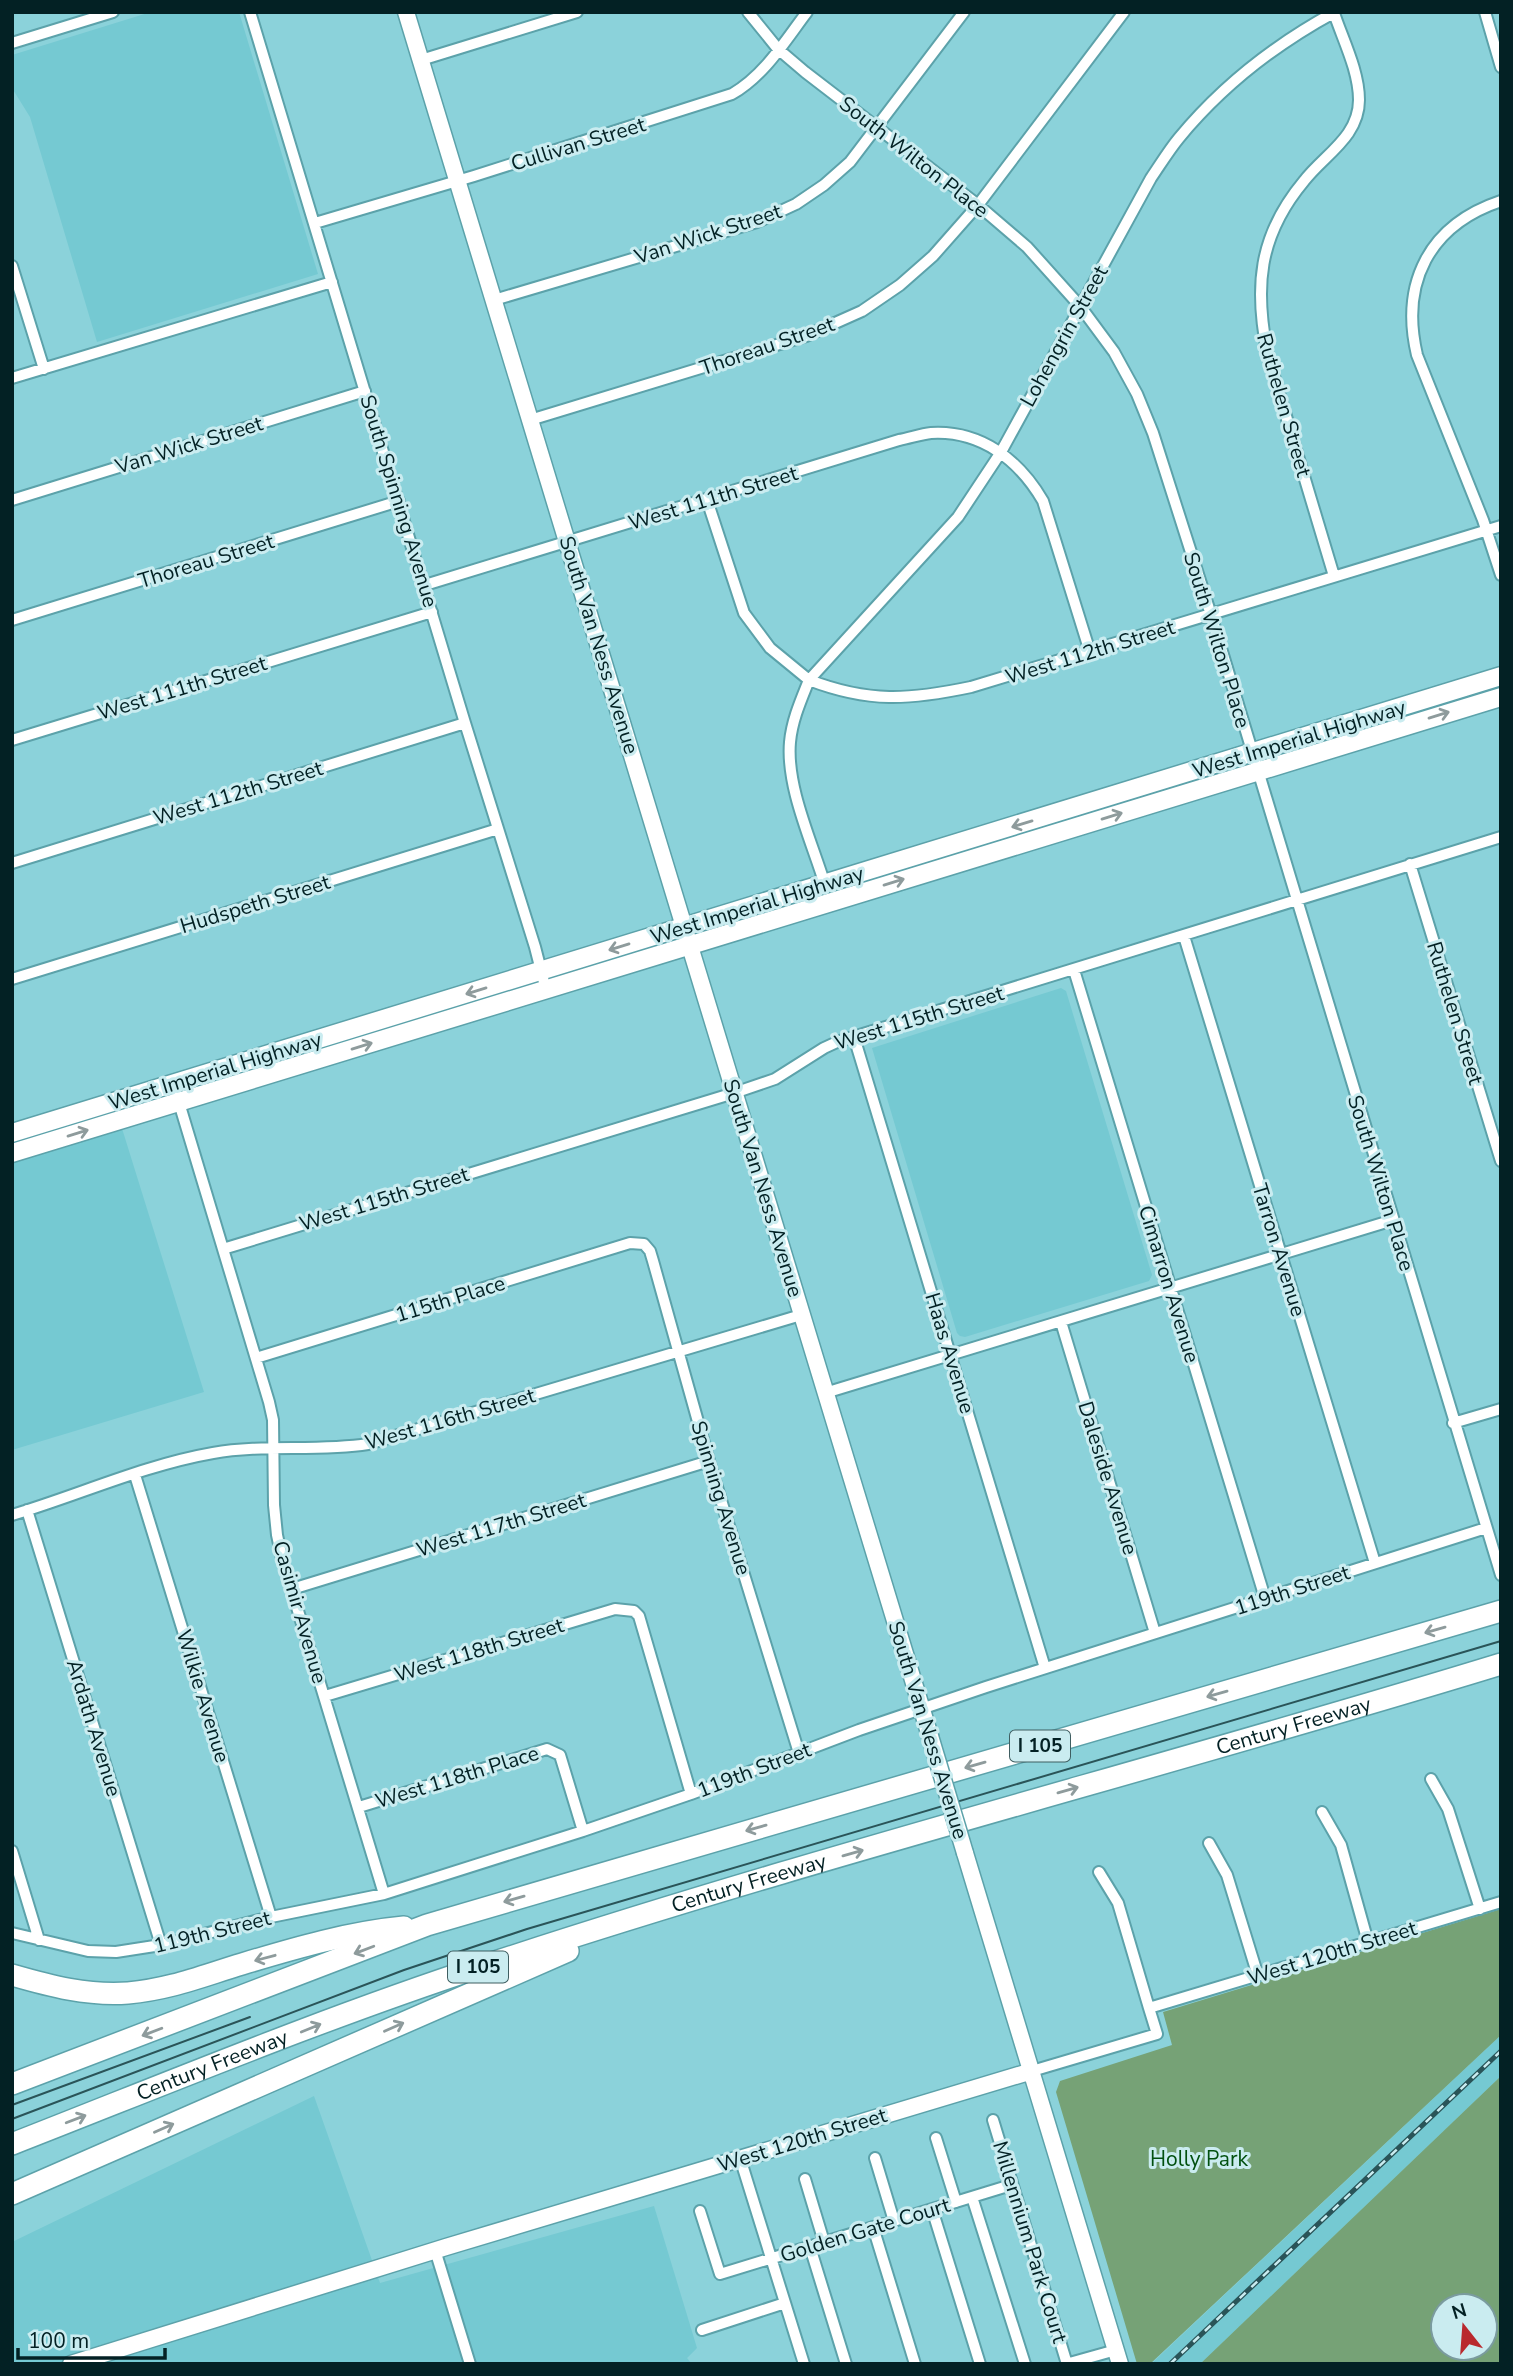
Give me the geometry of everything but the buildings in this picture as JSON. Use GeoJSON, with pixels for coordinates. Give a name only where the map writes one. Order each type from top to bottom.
{"type":"FeatureCollection","features":[{"type":"Feature","properties":{"kind":"highway","name":"I 105"},"geometry":{"type":"LineString","coordinates":[[12,2084],[428,1925],[1501,1611]]}},
{"type":"Feature","properties":{"kind":"highway","name":"Century Freeway"},"geometry":{"type":"LineString","coordinates":[[12,2144],[384,1999],[670,1906],[1501,1664]]}},
{"type":"Feature","properties":{"kind":"highway"},"geometry":{"type":"LineString","coordinates":[[12,2194],[670,1906]]}},
{"type":"Feature","properties":{"kind":"highway"},"geometry":{"type":"LineString","coordinates":[[12,1975],[77,1991],[127,1993],[183,1984],[242,1964],[373,1930],[428,1925]]}},
{"type":"Feature","properties":{"kind":"main road","name":"South Van Ness Avenue"},"geometry":{"type":"LineString","coordinates":[[406,12],[1118,2357]]}},
{"type":"Feature","properties":{"kind":"main road","name":"West Imperial Highway"},"geometry":{"type":"LineString","coordinates":[[12,1133],[1501,676]]}},
{"type":"Feature","properties":{"kind":"main road","name":"West Imperial Highway"},"geometry":{"type":"LineString","coordinates":[[12,1153],[1501,696]]}},
{"type":"Feature","properties":{"kind":"main road","name":"West 120th Street"},"geometry":{"type":"LineString","coordinates":[[71,2364],[435,2250],[1031,2071]]}},
{"type":"Feature","properties":{"kind":"street"},"geometry":{"type":"LineString","coordinates":[[12,43],[113,12]]}},
{"type":"Feature","properties":{"kind":"street","name":"South Spinning Avenue"},"geometry":{"type":"LineString","coordinates":[[250,12],[546,990]]}},
{"type":"Feature","properties":{"kind":"street"},"geometry":{"type":"LineString","coordinates":[[421,60],[578,12]]}},
{"type":"Feature","properties":{"kind":"street","name":"South Wilton Place"},"geometry":{"type":"LineString","coordinates":[[748,12],[778,49],[978,205],[1027,247],[1080,306],[1114,352],[1137,394],[1153,433],[1210,615],[1501,1575]]}},
{"type":"Feature","properties":{"kind":"street","name":"Cullivan Street"},"geometry":{"type":"LineString","coordinates":[[315,223],[458,182],[732,94],[751,81],[807,12]]}},
{"type":"Feature","properties":{"kind":"street","name":"Van Wick Street"},"geometry":{"type":"LineString","coordinates":[[494,300],[757,222],[796,204],[824,186],[849,162],[964,12]]}},
{"type":"Feature","properties":{"kind":"street","name":"Thoreau Street"},"geometry":{"type":"LineString","coordinates":[[530,420],[806,336],[862,311],[900,285],[933,256],[978,205],[1124,12]]}},
{"type":"Feature","properties":{"kind":"street"},"geometry":{"type":"LineString","coordinates":[[1485,12],[1501,67]]}},
{"type":"Feature","properties":{"kind":"street","name":"Lohengrin Street"},"geometry":{"type":"LineString","coordinates":[[809,680],[958,517],[1001,452],[1151,178],[1178,139],[1212,102],[1266,55],[1334,13]]}},
{"type":"Feature","properties":{"kind":"street","name":"Ruthelen Street"},"geometry":{"type":"LineString","coordinates":[[1334,13],[1354,70],[1359,99],[1357,114],[1351,129],[1340,144],[1305,179],[1285,206],[1264,257],[1260,288],[1260,320],[1268,356],[1334,576]]}},
{"type":"Feature","properties":{"kind":"street"},"geometry":{"type":"LineString","coordinates":[[1501,201],[1480,208],[1446,233],[1430,252],[1419,273],[1411,313],[1412,335],[1417,355],[1487,531],[1501,575]]}},
{"type":"Feature","properties":{"kind":"street"},"geometry":{"type":"LineString","coordinates":[[12,266],[44,369]]}},
{"type":"Feature","properties":{"kind":"street"},"geometry":{"type":"LineString","coordinates":[[12,378],[332,282]]}},
{"type":"Feature","properties":{"kind":"street","name":"Van Wick Street"},"geometry":{"type":"LineString","coordinates":[[12,500],[365,391]]}},
{"type":"Feature","properties":{"kind":"street","name":"West 111th Street"},"geometry":{"type":"LineString","coordinates":[[425,585],[899,440],[930,433],[954,433],[979,440],[1001,452],[1019,467],[1043,501],[1090,652]]}},
{"type":"Feature","properties":{"kind":"street"},"geometry":{"type":"LineString","coordinates":[[708,499],[744,613],[770,648],[809,680],[793,726],[791,764],[796,790],[825,885]]}},
{"type":"Feature","properties":{"kind":"street","name":"Thoreau Street"},"geometry":{"type":"LineString","coordinates":[[12,620],[399,501]]}},
{"type":"Feature","properties":{"kind":"street","name":"West 112th Street"},"geometry":{"type":"LineString","coordinates":[[809,680],[838,691],[868,697],[936,694],[971,687],[1501,526]]}},
{"type":"Feature","properties":{"kind":"street","name":"West 111th Street"},"geometry":{"type":"LineString","coordinates":[[12,740],[432,612]]}},
{"type":"Feature","properties":{"kind":"street","name":"West 112th Street"},"geometry":{"type":"LineString","coordinates":[[12,863],[464,723]]}},
{"type":"Feature","properties":{"kind":"street","name":"Hudspeth Street"},"geometry":{"type":"LineString","coordinates":[[12,979],[498,830]]}},
{"type":"Feature","properties":{"kind":"street","name":"West 115th Street"},"geometry":{"type":"LineString","coordinates":[[223,1249],[734,1093],[775,1079],[824,1048],[854,1037],[1501,837]]}},
{"type":"Feature","properties":{"kind":"street","name":"Ruthelen Street"},"geometry":{"type":"LineString","coordinates":[[1410,864],[1501,1161]]}},
{"type":"Feature","properties":{"kind":"street","name":"Tarron Avenue"},"geometry":{"type":"LineString","coordinates":[[1184,936],[1375,1563]]}},
{"type":"Feature","properties":{"kind":"street","name":"Cimarron Avenue"},"geometry":{"type":"LineString","coordinates":[[1074,970],[1265,1598]]}},
{"type":"Feature","properties":{"kind":"street","name":"Haas Avenue"},"geometry":{"type":"LineString","coordinates":[[854,1037],[1045,1668]]}},
{"type":"Feature","properties":{"kind":"street","name":"Casimir Avenue"},"geometry":{"type":"LineString","coordinates":[[173,1084],[273,1420],[276,1535],[384,1894]]}},
{"type":"Feature","properties":{"kind":"street"},"geometry":{"type":"LineString","coordinates":[[825,1393],[1393,1220]]}},
{"type":"Feature","properties":{"kind":"street","name":"115th Place"},"geometry":{"type":"LineString","coordinates":[[256,1358],[630,1243],[644,1244]]}},
{"type":"Feature","properties":{"kind":"street","name":"Spinning Avenue"},"geometry":{"type":"LineString","coordinates":[[644,1244],[650,1251],[709,1461],[799,1752]]}},
{"type":"Feature","properties":{"kind":"street","name":"West 116th Street"},"geometry":{"type":"LineString","coordinates":[[12,1515],[212,1453],[239,1449],[349,1447],[369,1444],[802,1315]]}},
{"type":"Feature","properties":{"kind":"street","name":"Daleside Avenue"},"geometry":{"type":"LineString","coordinates":[[1061,1322],[1155,1633]]}},
{"type":"Feature","properties":{"kind":"street"},"geometry":{"type":"LineString","coordinates":[[1454,1423],[1501,1409]]}},
{"type":"Feature","properties":{"kind":"street","name":"West 117th Street"},"geometry":{"type":"LineString","coordinates":[[292,1589],[709,1461]]}},
{"type":"Feature","properties":{"kind":"street","name":"Wilkie Avenue"},"geometry":{"type":"LineString","coordinates":[[135,1475],[271,1917]]}},
{"type":"Feature","properties":{"kind":"street","name":"Ardath Avenue"},"geometry":{"type":"LineString","coordinates":[[27,1510],[161,1945]]}},
{"type":"Feature","properties":{"kind":"street","name":"119th Street"},"geometry":{"type":"LineString","coordinates":[[12,1933],[88,1951],[116,1952],[161,1945],[271,1917],[384,1894],[691,1794],[921,1709],[1486,1528]]}},
{"type":"Feature","properties":{"kind":"street","name":"West 118th Street"},"geometry":{"type":"LineString","coordinates":[[325,1696],[615,1609],[634,1611],[639,1616],[691,1794]]}},
{"type":"Feature","properties":{"kind":"street","name":"West 118th Place"},"geometry":{"type":"LineString","coordinates":[[359,1807],[547,1749],[560,1755],[583,1831]]}},
{"type":"Feature","properties":{"kind":"street"},"geometry":{"type":"LineString","coordinates":[[1431,1779],[1448,1810],[1479,1909]]}},
{"type":"Feature","properties":{"kind":"street"},"geometry":{"type":"LineString","coordinates":[[1322,1812],[1341,1845],[1368,1942]]}},
{"type":"Feature","properties":{"kind":"street"},"geometry":{"type":"LineString","coordinates":[[1209,1843],[1227,1875],[1258,1976]]}},
{"type":"Feature","properties":{"kind":"street"},"geometry":{"type":"LineString","coordinates":[[12,1851],[39,1940]]}},
{"type":"Feature","properties":{"kind":"street"},"geometry":{"type":"LineString","coordinates":[[1100,1872],[1118,1903],[1149,2008]]}},
{"type":"Feature","properties":{"kind":"street","name":"West 120th Street"},"geometry":{"type":"LineString","coordinates":[[1031,2071],[1157,2034],[1149,2008],[1501,1902]]}},
{"type":"Feature","properties":{"kind":"street","name":"Millennium Park Court"},"geometry":{"type":"LineString","coordinates":[[993,2120],[1067,2364]]}},
{"type":"Feature","properties":{"kind":"street"},"geometry":{"type":"LineString","coordinates":[[936,2138],[956,2202]]}},
{"type":"Feature","properties":{"kind":"street"},"geometry":{"type":"LineString","coordinates":[[740,2158],[804,2364]]}},
{"type":"Feature","properties":{"kind":"street"},"geometry":{"type":"LineString","coordinates":[[875,2158],[894,2221]]}},
{"type":"Feature","properties":{"kind":"street"},"geometry":{"type":"LineString","coordinates":[[805,2179],[824,2242]]}},
{"type":"Feature","properties":{"kind":"street","name":"Golden Gate Court"},"geometry":{"type":"LineString","coordinates":[[700,2211],[720,2274],[1011,2185]]}},
{"type":"Feature","properties":{"kind":"street"},"geometry":{"type":"LineString","coordinates":[[972,2197],[1025,2364]]}},
{"type":"Feature","properties":{"kind":"street"},"geometry":{"type":"LineString","coordinates":[[933,2209],[980,2364]]}},
{"type":"Feature","properties":{"kind":"street"},"geometry":{"type":"LineString","coordinates":[[873,2227],[915,2364]]}},
{"type":"Feature","properties":{"kind":"street"},"geometry":{"type":"LineString","coordinates":[[810,2246],[846,2364]]}},
{"type":"Feature","properties":{"kind":"street"},"geometry":{"type":"LineString","coordinates":[[435,2250],[470,2364]]}},
{"type":"Feature","properties":{"kind":"street"},"geometry":{"type":"LineString","coordinates":[[702,2330],[785,2303]]}},
{"type":"Feature","properties":{"kind":"street"},"geometry":{"type":"LineString","coordinates":[[1067,2364],[1118,2357]]}},
{"type":"Feature","properties":{"kind":"shaded area"},"geometry":{"type":"Polygon","coordinates":[[[151,12],[239,12],[318,274],[97,342],[30,117],[12,88],[12,55],[151,12]]]}},
{"type":"Feature","properties":{"kind":"shaded area"},"geometry":{"type":"Polygon","coordinates":[[[1061,988],[1066,991],[1152,1275],[1149,1281],[965,1337],[960,1336],[872,1048],[1061,988]]]}},
{"type":"Feature","properties":{"kind":"shaded area"},"geometry":{"type":"Polygon","coordinates":[[[120,1122],[204,1392],[12,1450],[12,1155],[120,1122]]]}},
{"type":"Feature","properties":{"kind":"shaded area"},"geometry":{"type":"Polygon","coordinates":[[[1501,2035],[1501,2076],[1200,2364],[1151,2364],[1501,2035]]]}},
{"type":"Feature","properties":{"kind":"shaded area"},"geometry":{"type":"Polygon","coordinates":[[[314,2096],[380,2283],[654,2206],[697,2348],[687,2358],[692,2364],[12,2364],[12,2242],[314,2096]]]}},
{"type":"Feature","properties":{"kind":"green space","name":"Holly Park"},"geometry":{"type":"Polygon","coordinates":[[[1501,1909],[1501,2035],[1150,2364],[1137,2364],[1056,2092],[1060,2081],[1172,2045],[1163,2012],[1501,1909]]]}},
{"type":"Feature","properties":{"kind":"green space"},"geometry":{"type":"Polygon","coordinates":[[[1501,2076],[1501,2364],[1200,2364],[1501,2076]]]}},
{"type":"Feature","properties":{"kind":"tram line"},"geometry":{"type":"LineString","coordinates":[[12,2119],[404,1970],[527,1929],[1501,1641]]}},
{"type":"Feature","properties":{"kind":"tram line"},"geometry":{"type":"LineString","coordinates":[[12,2105],[250,2017]]}},
{"type":"Feature","properties":{"kind":"railway"},"geometry":{"type":"LineString","coordinates":[[1170,2364],[1501,2051]]}}]}
